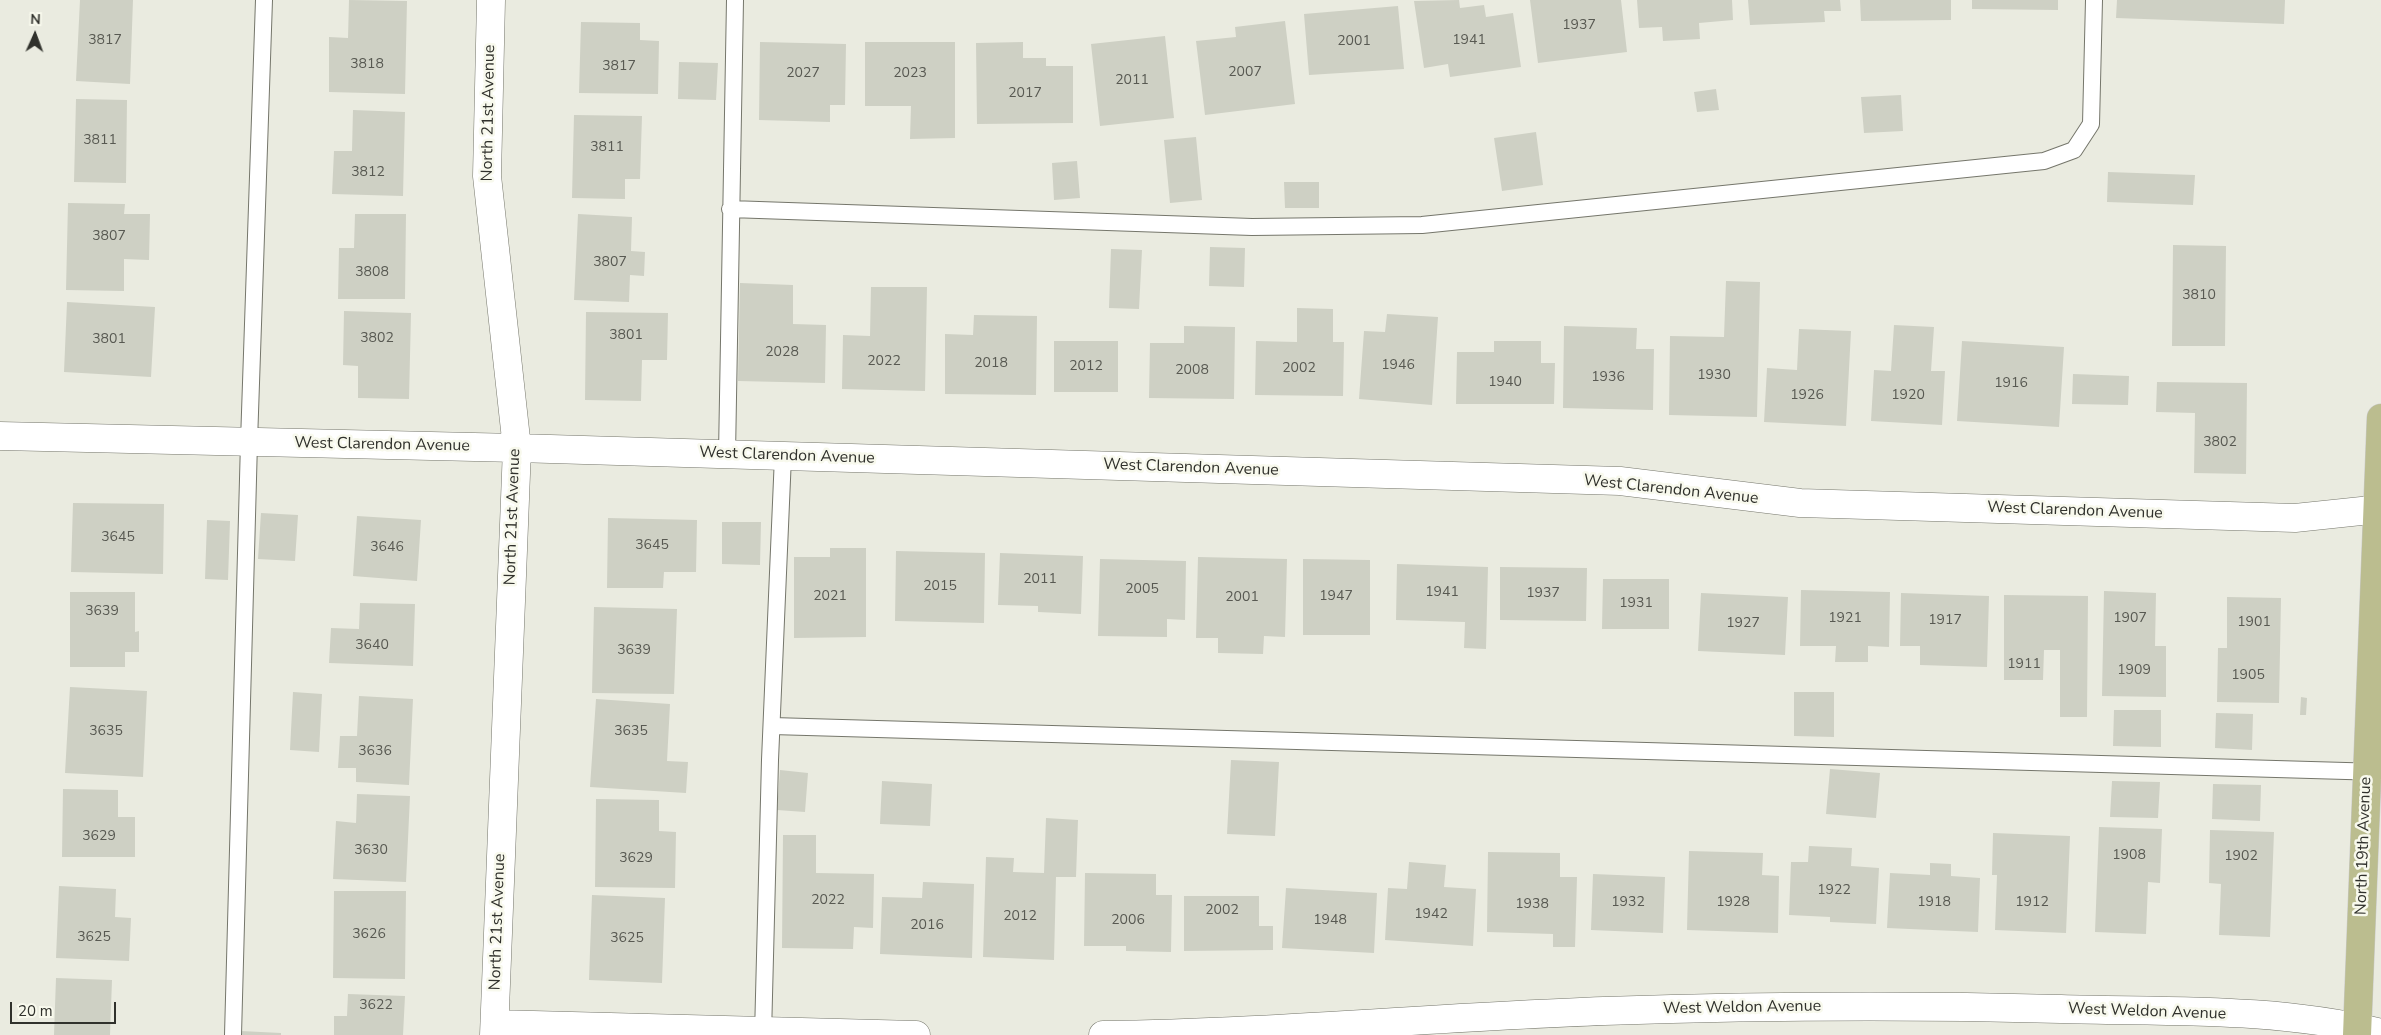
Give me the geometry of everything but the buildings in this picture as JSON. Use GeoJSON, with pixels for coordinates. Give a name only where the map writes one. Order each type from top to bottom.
{"type":"FeatureCollection","features":[{"type":"Feature","properties":{"kind":"main road","name":"North 19th Avenue"},"geometry":{"type":"LineString","coordinates":[[2365,1031],[2374,772],[2381,418]]}},
{"type":"Feature","properties":{"kind":"street","name":"North 21st Avenue"},"geometry":{"type":"LineString","coordinates":[[491,0],[487,176],[517,448],[494,1030]]}},
{"type":"Feature","properties":{"kind":"street","name":"West Clarendon Avenue"},"geometry":{"type":"LineString","coordinates":[[0,436],[517,448],[1620,481],[1800,503],[2296,518],[2379,509]]}},
{"type":"Feature","properties":{"kind":"street","name":"West Weldon Avenue"},"geometry":{"type":"LineString","coordinates":[[1103,1035],[1290,1030],[1601,1011],[1802,1006],[1983,1007],[2288,1016],[2365,1031]]}},
{"type":"Feature","properties":{"kind":"street"},"geometry":{"type":"LineString","coordinates":[[494,1030],[916,1035]]}},
{"type":"Feature","properties":{"kind":"lane"},"geometry":{"type":"LineString","coordinates":[[233,1035],[249,442],[264,0]]}},
{"type":"Feature","properties":{"kind":"lane"},"geometry":{"type":"LineString","coordinates":[[727,454],[735,0]]}},
{"type":"Feature","properties":{"kind":"lane"},"geometry":{"type":"LineString","coordinates":[[730,209],[1252,227],[1422,225],[2044,161],[2074,150],[2091,124],[2094,0]]}},
{"type":"Feature","properties":{"kind":"lane"},"geometry":{"type":"LineString","coordinates":[[763,1033],[782,456]]}},
{"type":"Feature","properties":{"kind":"lane"},"geometry":{"type":"LineString","coordinates":[[772,726],[2374,772]]}}]}
